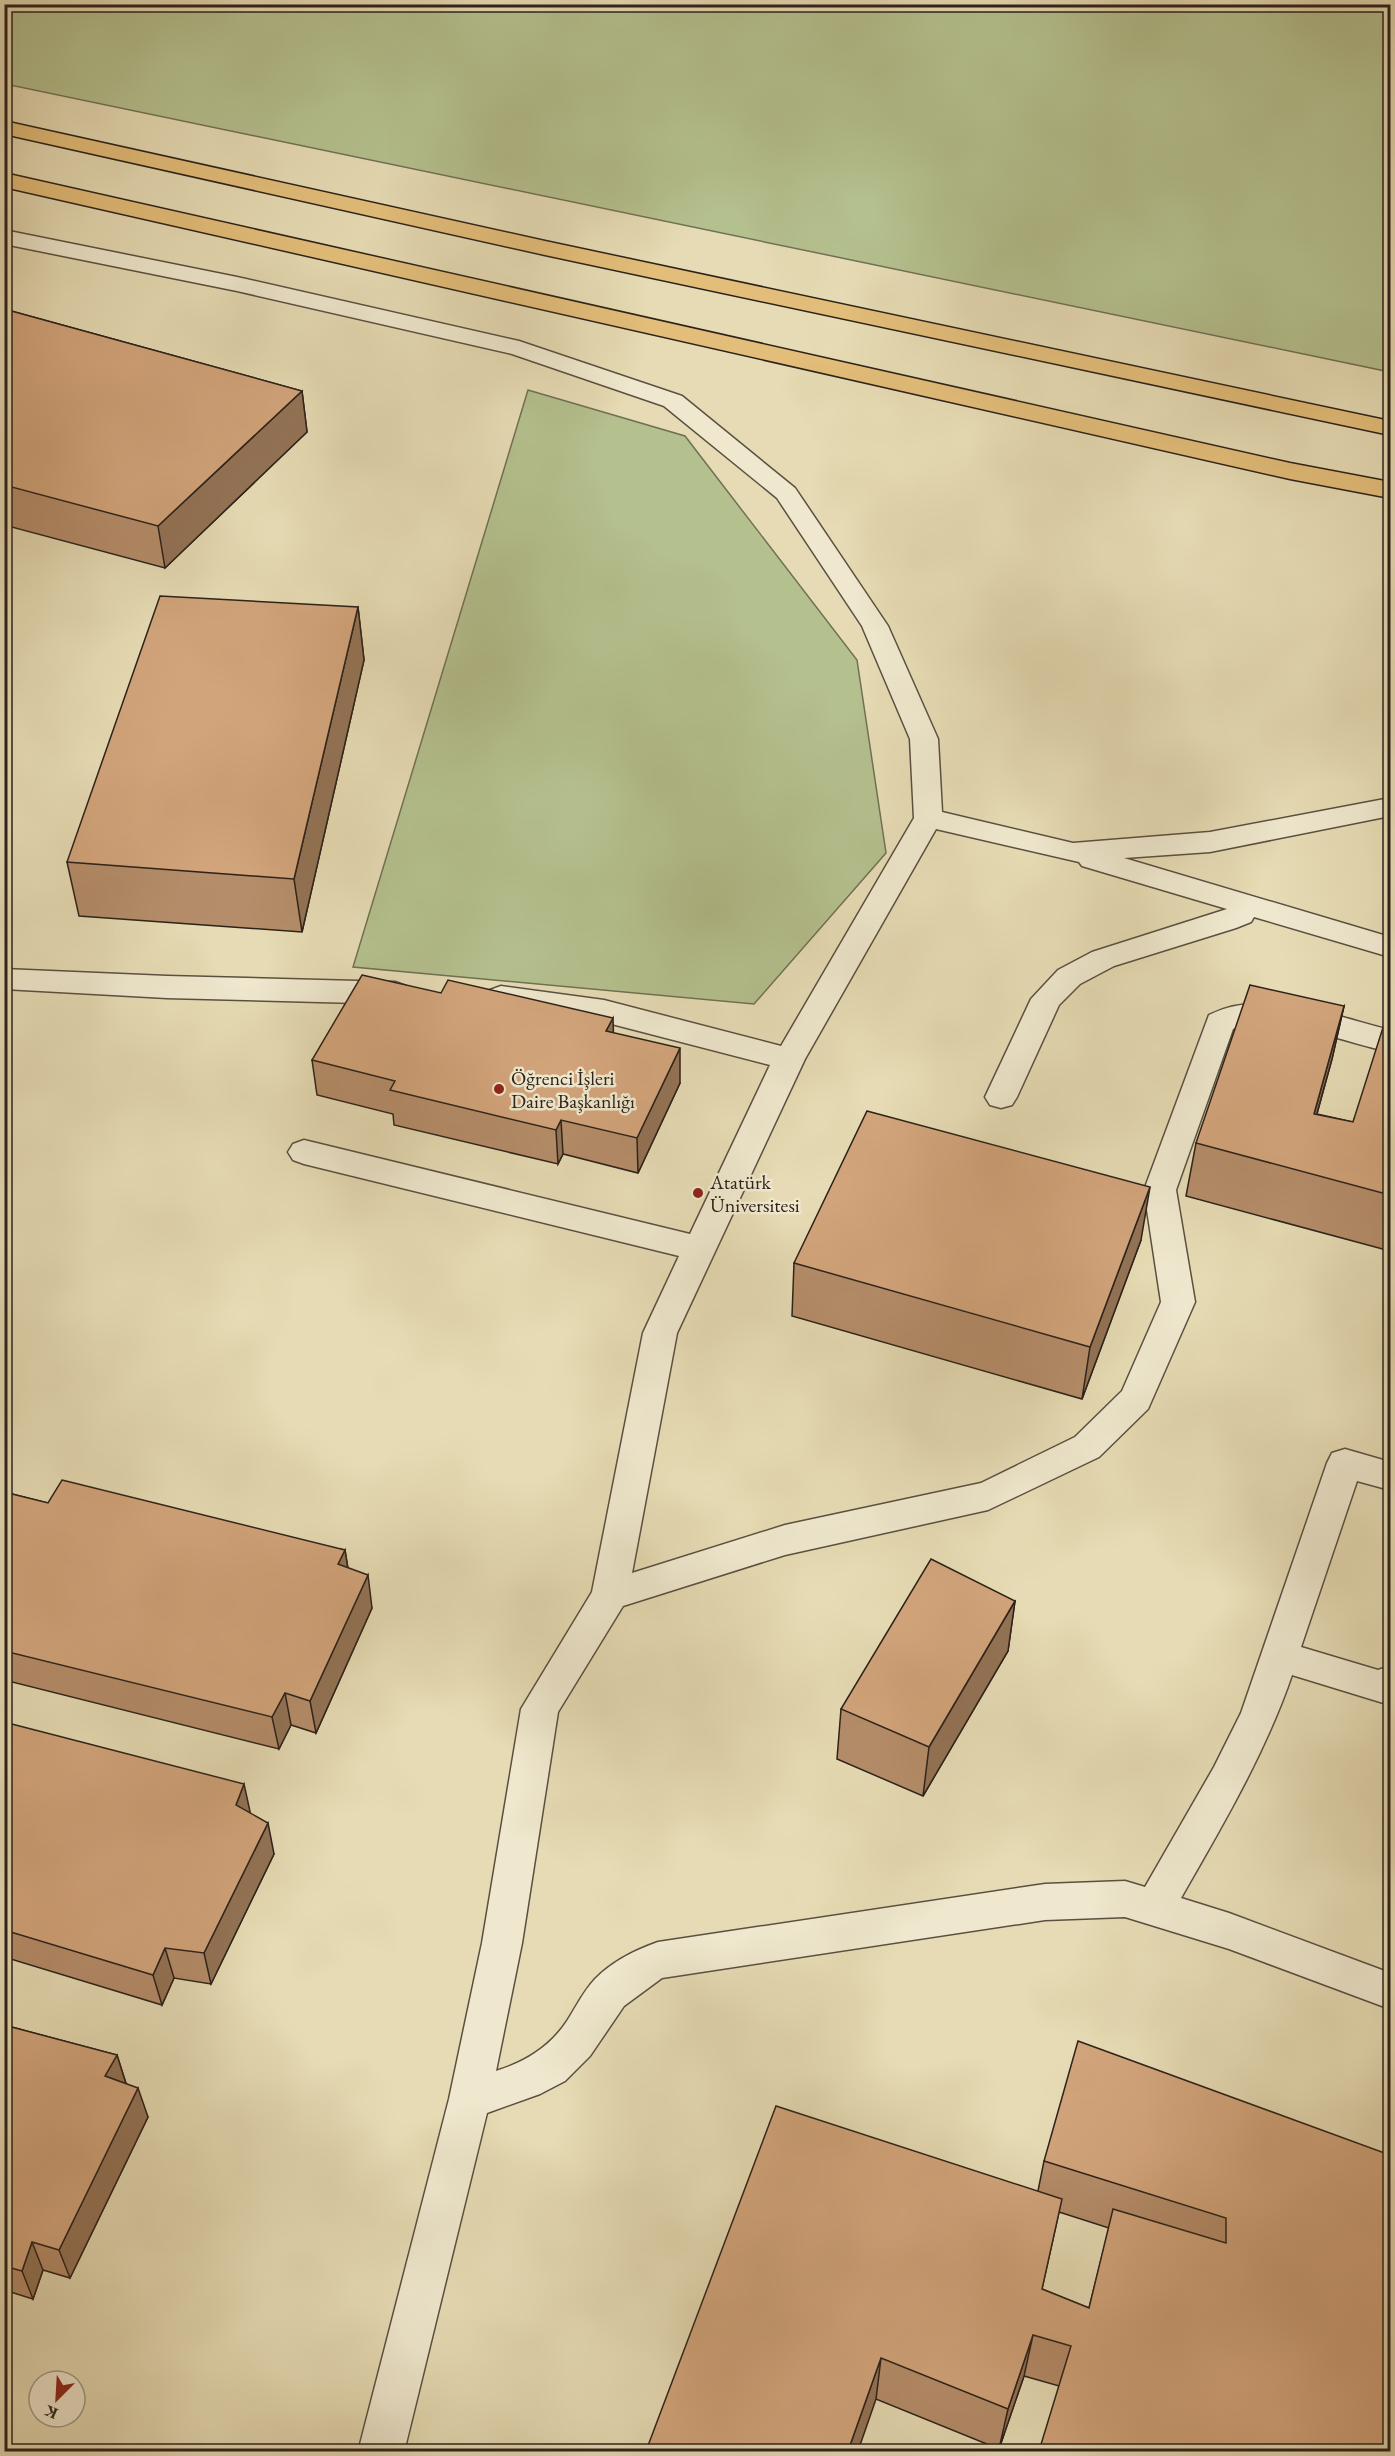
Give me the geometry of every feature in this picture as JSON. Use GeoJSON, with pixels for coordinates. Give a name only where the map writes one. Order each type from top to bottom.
{"type":"FeatureCollection","features":[{"type":"Feature","properties":{"kind":"main road"},"geometry":{"type":"LineString","coordinates":[[4,127],[545,248],[1390,428]]}},
{"type":"Feature","properties":{"kind":"main road"},"geometry":{"type":"LineString","coordinates":[[4,180],[1290,471],[1390,490]]}},
{"type":"Feature","properties":{"kind":"street"},"geometry":{"type":"LineString","coordinates":[[4,237],[237,284],[519,348],[673,401],[786,493],[875,626],[924,739],[928,818],[789,1059],[660,1333],[610,1595],[540,1709],[502,1943],[470,2099],[381,2451]]}},
{"type":"Feature","properties":{"kind":"street"},"geometry":{"type":"LineString","coordinates":[[1073,853],[1210,842],[1390,807]]}},
{"type":"Feature","properties":{"kind":"street"},"geometry":{"type":"LineString","coordinates":[[928,818],[1073,853],[1390,947]]}},
{"type":"Feature","properties":{"kind":"street"},"geometry":{"type":"LineString","coordinates":[[1001,1097],[1046,999],[1069,977],[1103,959],[1226,921],[1240,915],[1248,905]]}},
{"type":"Feature","properties":{"kind":"street"},"geometry":{"type":"LineString","coordinates":[[4,979],[167,987],[427,994]]}},
{"type":"Feature","properties":{"kind":"street"},"geometry":{"type":"LineString","coordinates":[[472,995],[538,1001],[604,1011],[789,1059]]}},
{"type":"Feature","properties":{"kind":"street"},"geometry":{"type":"LineString","coordinates":[[610,1595],[785,1540],[988,1496],[1087,1447],[1136,1399],[1178,1302],[1160,1190],[1220,1023],[1236,1015],[1279,1014],[1390,1041]]}},
{"type":"Feature","properties":{"kind":"street"},"geometry":{"type":"LineString","coordinates":[[304,1152],[700,1249]]}},
{"type":"Feature","properties":{"kind":"street"},"geometry":{"type":"LineString","coordinates":[[1154,1908],[1228,1779],[1260,1713],[1344,1463],[1390,1476]]}},
{"type":"Feature","properties":{"kind":"street"},"geometry":{"type":"LineString","coordinates":[[1281,1656],[1389,1690],[1390,1682]]}},
{"type":"Feature","properties":{"kind":"street"},"geometry":{"type":"LineString","coordinates":[[470,2099],[531,2080],[554,2064],[572,2048],[607,1995],[636,1970],[658,1960],[1045,1902],[1125,1899],[1229,1931],[1390,1991]]}},
{"type":"Feature","properties":{"kind":"green space"},"geometry":{"type":"Polygon","coordinates":[[[5,4],[1390,5],[1390,372],[5,84],[5,4]]]}},
{"type":"Feature","properties":{"kind":"green space"},"geometry":{"type":"Polygon","coordinates":[[[528,390],[685,436],[857,660],[886,853],[754,1004],[353,967],[528,390]]]}},
{"type":"Feature","properties":{"kind":"building"},"geometry":{"type":"Polygon","coordinates":[[[4,309],[302,391],[158,526],[4,485],[4,309]]]}},
{"type":"Feature","properties":{"kind":"building"},"geometry":{"type":"Polygon","coordinates":[[[160,596],[358,607],[294,879],[67,862],[160,596]]]}},
{"type":"Feature","properties":{"kind":"building","name":"Öğrenci İşleri Daire Başkanlığı"},"geometry":{"type":"Polygon","coordinates":[[[362,975],[441,993],[448,980],[613,1018],[606,1031],[680,1048],[637,1138],[561,1120],[556,1130],[390,1090],[395,1081],[312,1060],[362,975]]]}},
{"type":"Feature","properties":{"kind":"building"},"geometry":{"type":"Polygon","coordinates":[[[1250,985],[1344,1006],[1314,1114],[1353,1122],[1386,1018],[1390,1020],[1390,1195],[1196,1143],[1250,985]]]}},
{"type":"Feature","properties":{"kind":"building"},"geometry":{"type":"Polygon","coordinates":[[[867,1111],[1150,1187],[1090,1347],[794,1263],[867,1111]]]}},
{"type":"Feature","properties":{"kind":"building"},"geometry":{"type":"Polygon","coordinates":[[[62,1480],[345,1550],[338,1564],[368,1575],[310,1701],[285,1693],[272,1717],[4,1651],[4,1492],[48,1503],[62,1480]]]}},
{"type":"Feature","properties":{"kind":"building"},"geometry":{"type":"Polygon","coordinates":[[[931,1559],[1015,1601],[929,1747],[841,1709],[931,1559]]]}},
{"type":"Feature","properties":{"kind":"building"},"geometry":{"type":"Polygon","coordinates":[[[4,1722],[244,1784],[236,1805],[268,1823],[204,1953],[165,1948],[153,1975],[4,1930],[4,1722]]]}},
{"type":"Feature","properties":{"kind":"building"},"geometry":{"type":"Polygon","coordinates":[[[4,2025],[117,2055],[105,2076],[138,2088],[59,2250],[32,2242],[22,2271],[4,2266],[4,2025]]]}},
{"type":"Feature","properties":{"kind":"building"},"geometry":{"type":"Polygon","coordinates":[[[1078,2041],[1390,2155],[1390,2451],[1039,2451],[1071,2346],[1033,2335],[1008,2409],[881,2358],[848,2451],[646,2451],[776,2106],[1062,2199],[1042,2289],[1089,2308],[1113,2209],[1226,2243],[1226,2218],[1044,2161],[1078,2041]]]}},
{"type":"Feature","properties":{"kind":"place","name":"Öğrenci İşleri Daire Başkanlığı"},"geometry":{"type":"Point","coordinates":[499,1089]}},
{"type":"Feature","properties":{"kind":"place","name":"Atatürk Üniversitesi"},"geometry":{"type":"Point","coordinates":[698,1193]}}]}
